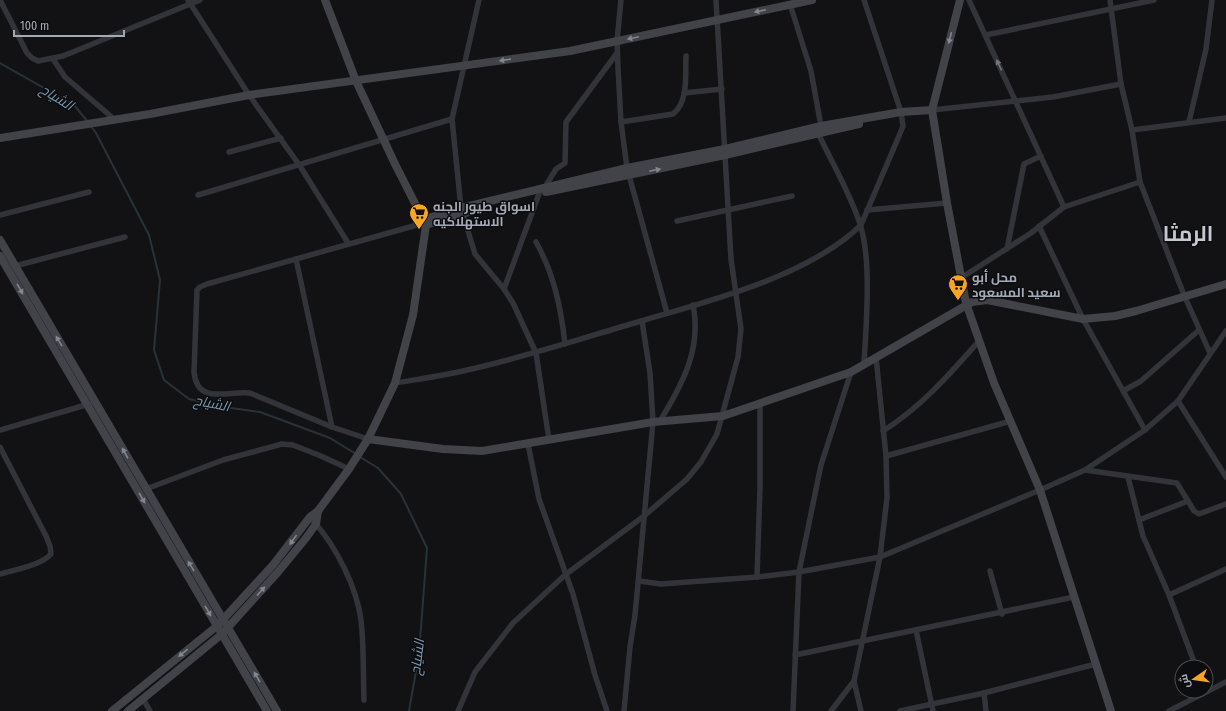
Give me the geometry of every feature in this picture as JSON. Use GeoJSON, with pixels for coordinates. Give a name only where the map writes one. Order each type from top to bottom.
{"type":"FeatureCollection","features":[{"type":"Feature","properties":{"kind":"street"},"geometry":{"type":"LineString","coordinates":[[0,0],[27,53],[32,58],[38,60],[53,59],[80,50],[189,2],[200,0]]}},
{"type":"Feature","properties":{"kind":"street"},"geometry":{"type":"LineString","coordinates":[[112,711],[217,626],[274,565],[310,517],[318,511],[350,467],[366,442],[395,383],[413,315],[426,222],[383,140],[356,81],[325,0]]}},
{"type":"Feature","properties":{"kind":"street"},"geometry":{"type":"LineString","coordinates":[[479,0],[452,119],[462,211],[475,254],[504,289],[520,317],[536,353],[549,440]]}},
{"type":"Feature","properties":{"kind":"street"},"geometry":{"type":"LineString","coordinates":[[621,0],[617,53],[621,122],[628,171],[667,313]]}},
{"type":"Feature","properties":{"kind":"street"},"geometry":{"type":"LineString","coordinates":[[458,711],[470,683],[482,661],[513,623],[565,575],[644,516],[687,479],[711,448],[723,416],[741,340],[740,318],[735,292],[728,209],[716,0]]}},
{"type":"Feature","properties":{"kind":"street"},"geometry":{"type":"LineString","coordinates":[[0,138],[181,109],[249,95],[570,51],[812,0]]}},
{"type":"Feature","properties":{"kind":"street"},"geometry":{"type":"LineString","coordinates":[[395,383],[466,370],[536,353],[735,292],[802,264],[836,245],[861,225],[903,126],[904,113],[864,0]]}},
{"type":"Feature","properties":{"kind":"street"},"geometry":{"type":"LineString","coordinates":[[960,0],[932,110],[966,303],[979,341],[1040,490],[1111,711]]}},
{"type":"Feature","properties":{"kind":"street"},"geometry":{"type":"LineString","coordinates":[[968,0],[986,35],[1064,207]]}},
{"type":"Feature","properties":{"kind":"street"},"geometry":{"type":"LineString","coordinates":[[1110,0],[1121,84],[1132,130],[1140,182],[1184,295],[1210,353]]}},
{"type":"Feature","properties":{"kind":"street"},"geometry":{"type":"LineString","coordinates":[[986,35],[1154,0]]}},
{"type":"Feature","properties":{"kind":"street"},"geometry":{"type":"LineString","coordinates":[[1189,122],[1206,49],[1212,0]]}},
{"type":"Feature","properties":{"kind":"street"},"geometry":{"type":"LineString","coordinates":[[189,2],[249,95],[300,166],[348,243]]}},
{"type":"Feature","properties":{"kind":"street"},"geometry":{"type":"LineString","coordinates":[[790,4],[811,71],[819,130],[861,225],[865,251],[866,285],[864,364]]}},
{"type":"Feature","properties":{"kind":"street"},"geometry":{"type":"LineString","coordinates":[[545,187],[556,169],[565,163],[566,122],[617,53]]}},
{"type":"Feature","properties":{"kind":"street"},"geometry":{"type":"LineString","coordinates":[[621,122],[674,114],[680,109],[684,93],[686,56]]}},
{"type":"Feature","properties":{"kind":"street"},"geometry":{"type":"LineString","coordinates":[[53,59],[65,77],[83,90],[114,119]]}},
{"type":"Feature","properties":{"kind":"street"},"geometry":{"type":"LineString","coordinates":[[1121,84],[1071,95],[904,113],[819,130],[725,152],[545,187],[200,287],[198,290],[196,384],[201,389],[224,395],[239,392],[250,393],[366,442],[462,451],[489,450],[657,422],[723,416],[851,372],[966,303],[987,300],[1083,319],[1115,316],[1136,311],[1160,305],[1184,295],[1226,284]]}},
{"type":"Feature","properties":{"kind":"street"},"geometry":{"type":"LineString","coordinates":[[684,93],[722,89]]}},
{"type":"Feature","properties":{"kind":"street"},"geometry":{"type":"LineString","coordinates":[[1132,130],[1226,118]]}},
{"type":"Feature","properties":{"kind":"street"},"geometry":{"type":"LineString","coordinates":[[198,195],[300,166],[452,119]]}},
{"type":"Feature","properties":{"kind":"street"},"geometry":{"type":"LineString","coordinates":[[229,152],[281,138]]}},
{"type":"Feature","properties":{"kind":"street"},"geometry":{"type":"LineString","coordinates":[[1007,249],[1024,164],[1041,156]]}},
{"type":"Feature","properties":{"kind":"street"},"geometry":{"type":"LineString","coordinates":[[462,211],[539,194],[628,171]]}},
{"type":"Feature","properties":{"kind":"street"},"geometry":{"type":"LineString","coordinates":[[961,278],[1007,249],[1064,207],[1140,182]]}},
{"type":"Feature","properties":{"kind":"street"},"geometry":{"type":"LineString","coordinates":[[0,215],[89,192]]}},
{"type":"Feature","properties":{"kind":"street"},"geometry":{"type":"LineString","coordinates":[[504,289],[539,194]]}},
{"type":"Feature","properties":{"kind":"street"},"geometry":{"type":"LineString","coordinates":[[677,221],[792,196]]}},
{"type":"Feature","properties":{"kind":"street"},"geometry":{"type":"LineString","coordinates":[[867,210],[947,202]]}},
{"type":"Feature","properties":{"kind":"street"},"geometry":{"type":"LineString","coordinates":[[1040,226],[1083,319],[1145,430]]}},
{"type":"Feature","properties":{"kind":"street"},"geometry":{"type":"LineString","coordinates":[[15,266],[125,237]]}},
{"type":"Feature","properties":{"kind":"street"},"geometry":{"type":"LineString","coordinates":[[0,240],[223,620],[225,631],[267,711]]}},
{"type":"Feature","properties":{"kind":"street"},"geometry":{"type":"LineString","coordinates":[[536,242],[545,259],[561,307],[565,344]]}},
{"type":"Feature","properties":{"kind":"street"},"geometry":{"type":"LineString","coordinates":[[0,256],[217,626],[225,631],[277,711]]}},
{"type":"Feature","properties":{"kind":"street"},"geometry":{"type":"LineString","coordinates":[[296,258],[332,427]]}},
{"type":"Feature","properties":{"kind":"street"},"geometry":{"type":"LineString","coordinates":[[657,422],[680,388],[691,361],[696,328],[693,305]]}},
{"type":"Feature","properties":{"kind":"street"},"geometry":{"type":"LineString","coordinates":[[624,711],[630,647],[639,581],[644,516],[657,422],[642,321]]}},
{"type":"Feature","properties":{"kind":"street"},"geometry":{"type":"LineString","coordinates":[[1123,391],[1141,381],[1199,330]]}},
{"type":"Feature","properties":{"kind":"street"},"geometry":{"type":"LineString","coordinates":[[639,581],[661,584],[756,577],[799,572],[880,557],[1040,490],[1085,470],[1145,430],[1178,401],[1226,331]]}},
{"type":"Feature","properties":{"kind":"street"},"geometry":{"type":"LineString","coordinates":[[883,431],[917,407],[944,381],[979,341]]}},
{"type":"Feature","properties":{"kind":"street"},"geometry":{"type":"LineString","coordinates":[[861,711],[854,681],[880,557],[887,498],[886,456],[876,358]]}},
{"type":"Feature","properties":{"kind":"street"},"geometry":{"type":"LineString","coordinates":[[793,711],[799,572],[821,465],[851,372]]}},
{"type":"Feature","properties":{"kind":"street"},"geometry":{"type":"LineString","coordinates":[[1178,401],[1226,477]]}},
{"type":"Feature","properties":{"kind":"street"},"geometry":{"type":"LineString","coordinates":[[0,430],[95,402]]}},
{"type":"Feature","properties":{"kind":"street"},"geometry":{"type":"LineString","coordinates":[[756,577],[760,488],[760,404]]}},
{"type":"Feature","properties":{"kind":"street"},"geometry":{"type":"LineString","coordinates":[[886,456],[1011,421]]}},
{"type":"Feature","properties":{"kind":"street"},"geometry":{"type":"LineString","coordinates":[[146,489],[223,460],[282,444],[300,448],[350,467]]}},
{"type":"Feature","properties":{"kind":"street"},"geometry":{"type":"LineString","coordinates":[[528,444],[539,499],[573,594],[595,675],[607,711]]}},
{"type":"Feature","properties":{"kind":"street"},"geometry":{"type":"LineString","coordinates":[[0,447],[46,536],[51,554],[47,558],[36,563],[0,574]]}},
{"type":"Feature","properties":{"kind":"street"},"geometry":{"type":"LineString","coordinates":[[1085,470],[1177,483],[1194,511],[1199,514],[1226,504]]}},
{"type":"Feature","properties":{"kind":"street"},"geometry":{"type":"LineString","coordinates":[[1128,477],[1139,520],[1152,558],[1169,595],[1193,659]]}},
{"type":"Feature","properties":{"kind":"street"},"geometry":{"type":"LineString","coordinates":[[1139,520],[1188,501]]}},
{"type":"Feature","properties":{"kind":"street"},"geometry":{"type":"LineString","coordinates":[[128,711],[225,631],[278,572],[316,524],[318,511]]}},
{"type":"Feature","properties":{"kind":"street"},"geometry":{"type":"LineString","coordinates":[[310,517],[335,551],[356,600],[362,632],[364,700]]}},
{"type":"Feature","properties":{"kind":"street"},"geometry":{"type":"LineString","coordinates":[[1169,595],[1226,569]]}},
{"type":"Feature","properties":{"kind":"street"},"geometry":{"type":"LineString","coordinates":[[990,571],[1002,614]]}},
{"type":"Feature","properties":{"kind":"street"},"geometry":{"type":"LineString","coordinates":[[795,655],[1002,614],[1074,597]]}},
{"type":"Feature","properties":{"kind":"street"},"geometry":{"type":"LineString","coordinates":[[916,630],[933,711]]}},
{"type":"Feature","properties":{"kind":"street"},"geometry":{"type":"LineString","coordinates":[[900,711],[984,694],[1096,664]]}},
{"type":"Feature","properties":{"kind":"street"},"geometry":{"type":"LineString","coordinates":[[831,711],[854,681]]}},
{"type":"Feature","properties":{"kind":"street"},"geometry":{"type":"LineString","coordinates":[[1214,688],[1226,682]]}},
{"type":"Feature","properties":{"kind":"street"},"geometry":{"type":"LineString","coordinates":[[984,694],[986,711]]}},
{"type":"Feature","properties":{"kind":"street"},"geometry":{"type":"LineString","coordinates":[[143,699],[150,711]]}},
{"type":"Feature","properties":{"kind":"street"},"geometry":{"type":"LineString","coordinates":[[1169,711],[1192,699]]}},
{"type":"Feature","properties":{"kind":"waterway","name":"الشياح"},"geometry":{"type":"LineString","coordinates":[[0,63],[74,105],[88,122]]}},
{"type":"Feature","properties":{"kind":"waterway","name":"الشياح"},"geometry":{"type":"LineString","coordinates":[[90,125],[96,133],[149,235],[160,280],[154,350],[164,380],[189,399],[224,407],[260,412],[330,438],[356,454]]}},
{"type":"Feature","properties":{"kind":"waterway","name":"الشياح"},"geometry":{"type":"LineString","coordinates":[[360,457],[378,468],[401,494],[427,548],[419,654],[409,711]]}},
{"type":"Feature","properties":{"kind":"place","name":"اسواق طيور الجنه الاستهلاكيه"},"geometry":{"type":"Point","coordinates":[419,230]}},
{"type":"Feature","properties":{"kind":"place","name":"محل أبو سعيد المسعود"},"geometry":{"type":"Point","coordinates":[958,301]}},
{"type":"Feature","properties":{"kind":"district","name":"الرمثا"},"geometry":{"type":"Point","coordinates":[1188,234]}}]}
